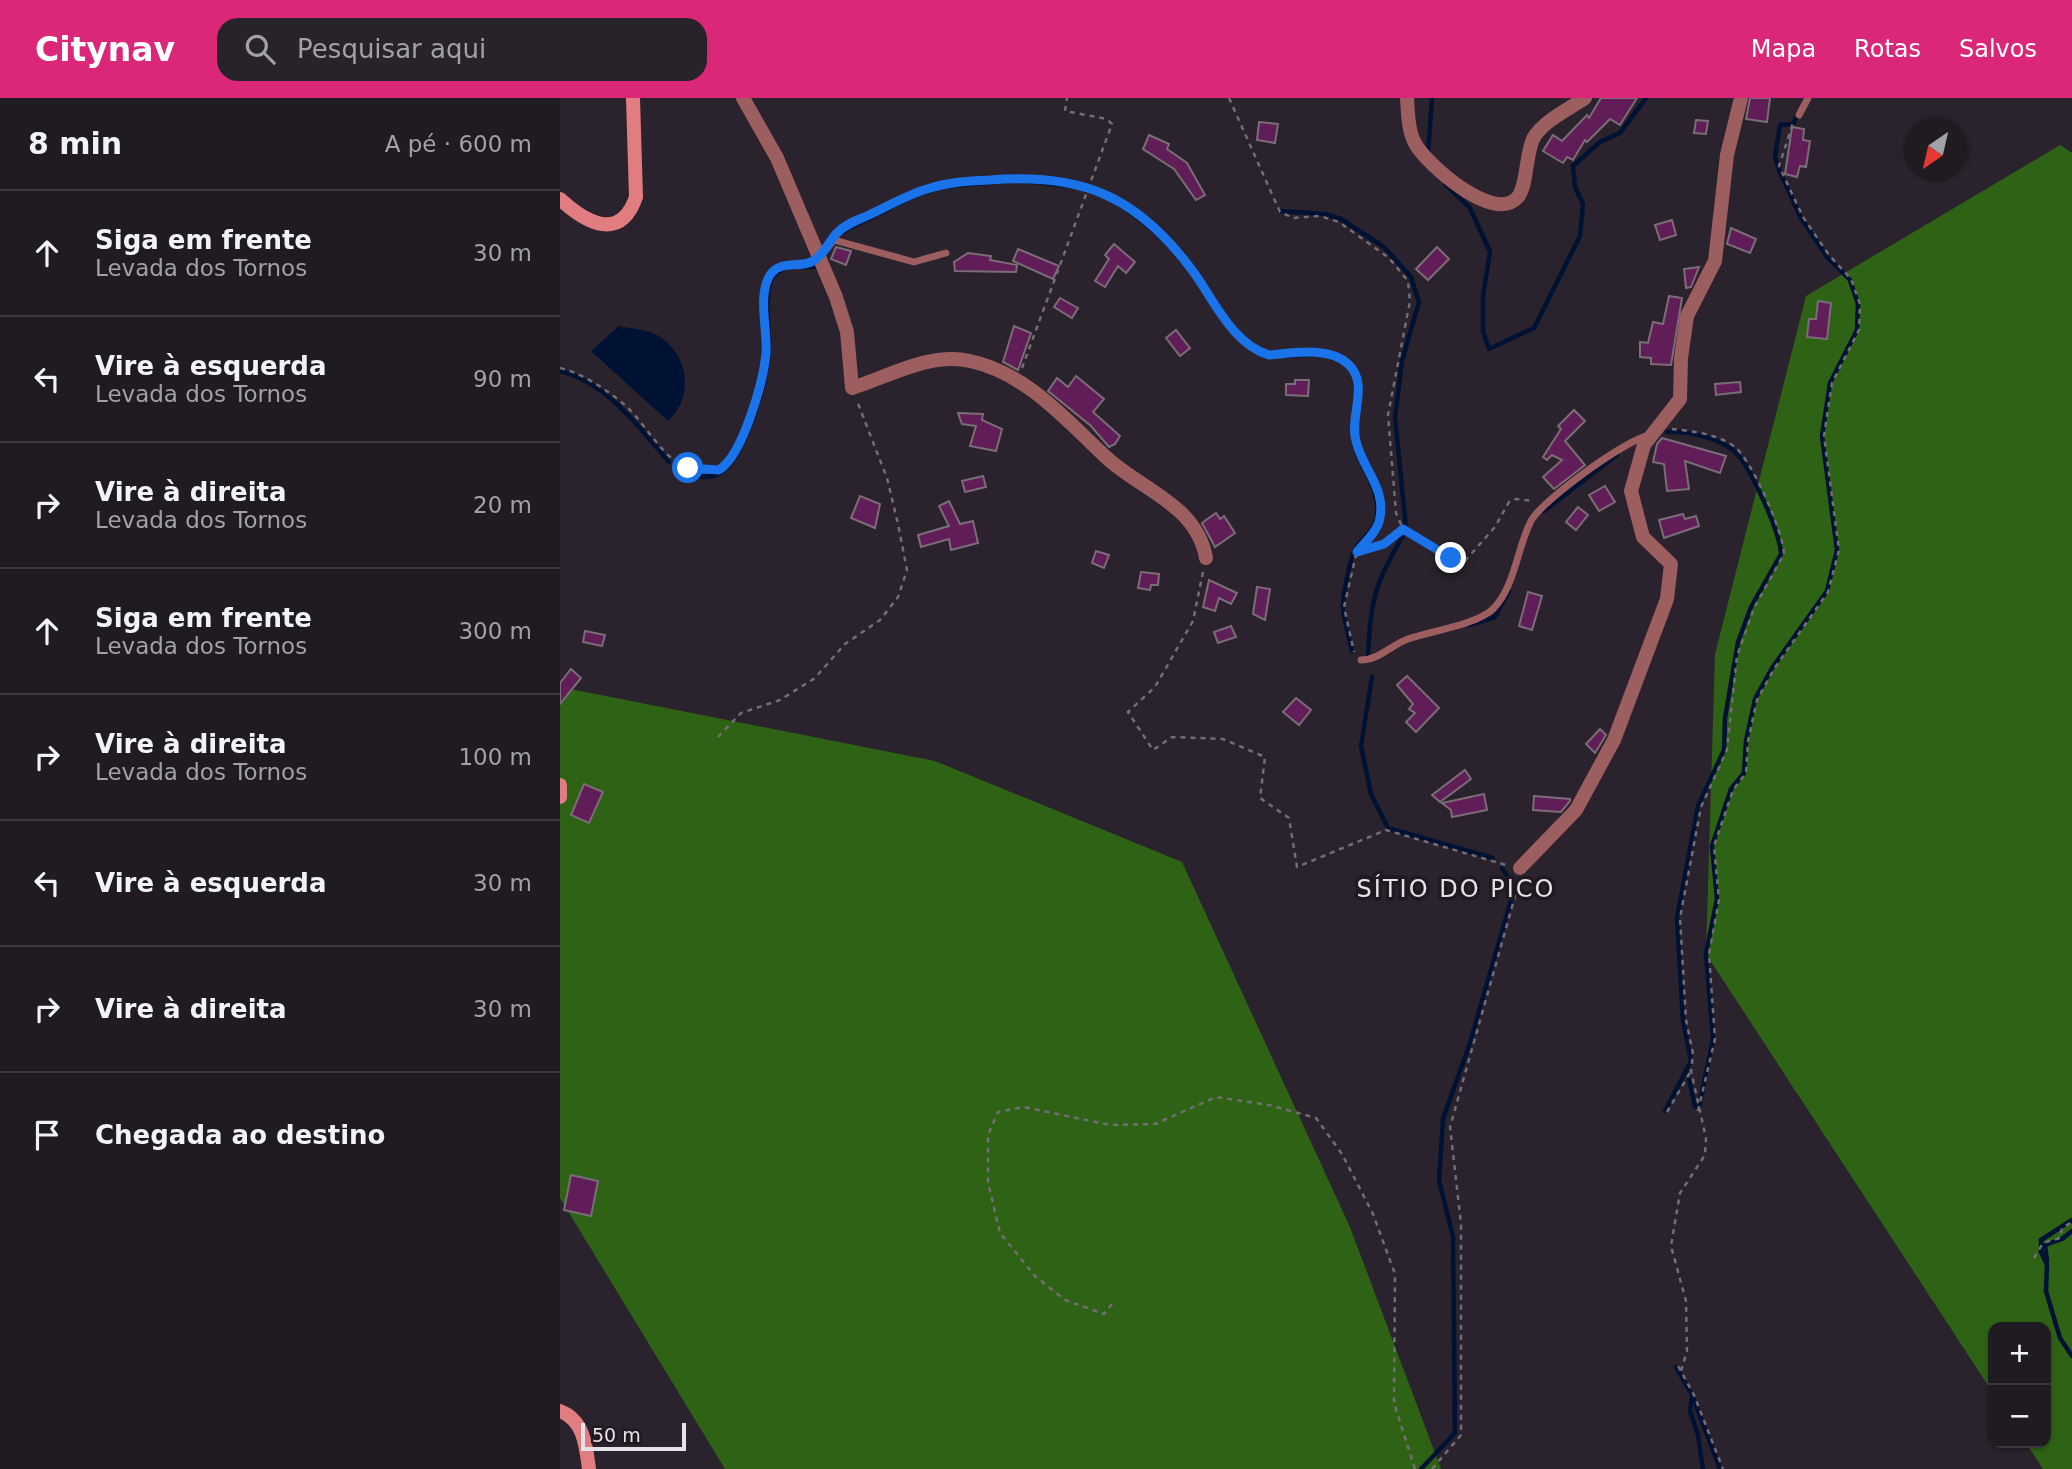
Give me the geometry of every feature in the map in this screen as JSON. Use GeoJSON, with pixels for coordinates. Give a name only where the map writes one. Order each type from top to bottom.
{"type":"FeatureCollection","features":[{"type":"Feature","properties":{"kind":"main road"},"geometry":{"type":"LineString","coordinates":[[560,199],[580,218],[594,224],[616,222],[629,212],[636,197],[633,98]]}},
{"type":"Feature","properties":{"kind":"main road"},"geometry":{"type":"LineString","coordinates":[[560,785],[560,797]]}},
{"type":"Feature","properties":{"kind":"main road"},"geometry":{"type":"LineString","coordinates":[[560,1411],[576,1421],[583,1434],[589,1469]]}},
{"type":"Feature","properties":{"kind":"street"},"geometry":{"type":"LineString","coordinates":[[743,98],[754,122],[777,158],[819,257],[847,332],[852,388],[923,363],[946,359],[985,365],[1017,381],[1069,419],[1109,459],[1162,495],[1188,519],[1203,540],[1206,558]]}},
{"type":"Feature","properties":{"kind":"street"},"geometry":{"type":"LineString","coordinates":[[1407,98],[1414,142],[1429,163],[1448,180],[1474,195],[1496,204],[1506,204],[1517,198],[1522,189],[1527,155],[1535,136],[1546,124],[1585,98]]}},
{"type":"Feature","properties":{"kind":"street"},"geometry":{"type":"LineString","coordinates":[[1520,868],[1576,810],[1587,794],[1621,725],[1667,600],[1671,564],[1643,537],[1631,491],[1644,445],[1680,399],[1681,358],[1687,316],[1715,261],[1727,155],[1741,98]]}},
{"type":"Feature","properties":{"kind":"lane"},"geometry":{"type":"LineString","coordinates":[[1799,116],[1808,98]]}},
{"type":"Feature","properties":{"kind":"lane"},"geometry":{"type":"LineString","coordinates":[[819,257],[831,240],[914,261],[946,253]]}},
{"type":"Feature","properties":{"kind":"lane"},"geometry":{"type":"LineString","coordinates":[[1361,660],[1370,660],[1400,642],[1484,616],[1502,597],[1532,520],[1545,503],[1630,441],[1651,435]]}},
{"type":"Feature","properties":{"kind":"path"},"geometry":{"type":"LineString","coordinates":[[1017,381],[1112,124],[1107,119],[1065,111],[1067,98]]}},
{"type":"Feature","properties":{"kind":"path"},"geometry":{"type":"LineString","coordinates":[[1229,98],[1280,212],[1293,218],[1320,216],[1339,222],[1389,258],[1408,281],[1410,301],[1388,415],[1395,513],[1403,529],[1451,558],[1465,561],[1495,527],[1509,502],[1516,499],[1545,503]]}},
{"type":"Feature","properties":{"kind":"path"},"geometry":{"type":"LineString","coordinates":[[1698,1111],[1715,1039],[1709,954],[1719,900],[1714,846],[1733,790],[1746,773],[1748,741],[1757,700],[1773,669],[1828,592],[1839,550],[1824,436],[1832,383],[1859,330],[1860,304],[1852,279],[1829,255],[1803,217],[1779,166],[1790,128],[1799,116]]}},
{"type":"Feature","properties":{"kind":"path"},"geometry":{"type":"LineString","coordinates":[[831,240],[845,226],[941,185],[1016,178],[1090,186],[1140,217],[1174,249],[1235,330],[1252,346],[1269,355],[1332,355],[1351,367],[1359,388],[1355,439],[1377,483],[1380,503],[1379,521],[1357,552],[1344,607],[1354,652],[1361,660]]}},
{"type":"Feature","properties":{"kind":"path"},"geometry":{"type":"LineString","coordinates":[[560,368],[587,379],[627,407],[675,462],[697,471],[719,470],[734,454],[750,416],[764,365],[768,281],[780,266],[805,264],[819,257]]}},
{"type":"Feature","properties":{"kind":"path"},"geometry":{"type":"LineString","coordinates":[[718,737],[741,713],[780,700],[815,678],[845,644],[880,620],[898,597],[907,570],[898,524],[887,478],[852,388]]}},
{"type":"Feature","properties":{"kind":"path"},"geometry":{"type":"LineString","coordinates":[[1651,435],[1666,429],[1690,431],[1734,446],[1740,452],[1777,520],[1784,547],[1781,562],[1754,608],[1737,656],[1727,750],[1701,807],[1680,918],[1686,1020],[1693,1054],[1691,1070],[1706,1138],[1705,1155],[1679,1193],[1671,1246],[1686,1301],[1687,1351],[1681,1371]]}},
{"type":"Feature","properties":{"kind":"path"},"geometry":{"type":"LineString","coordinates":[[1357,552],[1384,544],[1403,529]]}},
{"type":"Feature","properties":{"kind":"path"},"geometry":{"type":"LineString","coordinates":[[1206,558],[1193,621],[1155,687],[1128,712],[1153,750],[1172,737],[1223,739],[1265,757],[1260,798],[1289,818],[1297,867],[1386,830],[1520,868],[1519,891],[1450,1126],[1461,1224],[1461,1435],[1432,1469]]}},
{"type":"Feature","properties":{"kind":"path"},"geometry":{"type":"LineString","coordinates":[[1667,1112],[1691,1070]]}},
{"type":"Feature","properties":{"kind":"path"},"geometry":{"type":"LineString","coordinates":[[1112,1304],[1104,1314],[1065,1300],[1035,1276],[1000,1233],[988,1182],[988,1135],[998,1112],[1024,1107],[1110,1125],[1155,1124],[1216,1097],[1269,1105],[1316,1118],[1342,1154],[1373,1214],[1395,1274],[1394,1403],[1415,1469]]}},
{"type":"Feature","properties":{"kind":"path"},"geometry":{"type":"LineString","coordinates":[[2034,1258],[2043,1243],[2060,1238],[2062,1228],[2072,1222]]}},
{"type":"Feature","properties":{"kind":"path"},"geometry":{"type":"LineString","coordinates":[[1678,1366],[1694,1395],[1723,1469]]}},
{"type":"Feature","properties":{"kind":"green space"},"geometry":{"type":"Polygon","coordinates":[[[2060,145],[2072,153],[2072,1469],[2043,1469],[2029,1448],[2051,1448],[2051,1322],[1988,1322],[1988,1385],[1706,954],[1715,654],[1806,296],[2060,145]]]}},
{"type":"Feature","properties":{"kind":"green space"},"geometry":{"type":"Polygon","coordinates":[[[560,687],[935,761],[1182,862],[1350,1227],[1441,1469],[725,1469],[560,1198],[560,687]]]}},
{"type":"Feature","properties":{"kind":"water"},"geometry":{"type":"Polygon","coordinates":[[[619,326],[657,335],[668,343],[682,364],[685,388],[677,411],[668,421],[591,351],[619,326]]]}},
{"type":"Feature","properties":{"kind":"building"},"geometry":{"type":"Polygon","coordinates":[[[1601,98],[1637,98],[1620,125],[1610,119],[1587,142],[1585,140],[1573,160],[1567,157],[1563,163],[1543,151],[1553,135],[1562,141],[1587,115],[1589,118],[1601,98]]]}},
{"type":"Feature","properties":{"kind":"building"},"geometry":{"type":"Polygon","coordinates":[[[1750,98],[1770,98],[1767,122],[1746,119],[1750,98]]]}},
{"type":"Feature","properties":{"kind":"building"},"geometry":{"type":"Polygon","coordinates":[[[1696,120],[1708,121],[1706,134],[1694,133],[1696,120]]]}},
{"type":"Feature","properties":{"kind":"building"},"geometry":{"type":"Polygon","coordinates":[[[1259,122],[1278,124],[1275,143],[1257,140],[1259,122]]]}},
{"type":"Feature","properties":{"kind":"building"},"geometry":{"type":"Polygon","coordinates":[[[1792,127],[1804,129],[1803,140],[1810,141],[1806,167],[1800,166],[1797,177],[1785,174],[1792,127]]]}},
{"type":"Feature","properties":{"kind":"building"},"geometry":{"type":"Polygon","coordinates":[[[1149,135],[1169,144],[1167,149],[1187,163],[1205,195],[1196,200],[1174,169],[1143,149],[1149,135]]]}},
{"type":"Feature","properties":{"kind":"building"},"geometry":{"type":"Polygon","coordinates":[[[1672,220],[1676,235],[1660,240],[1655,225],[1672,220]]]}},
{"type":"Feature","properties":{"kind":"building"},"geometry":{"type":"Polygon","coordinates":[[[1731,228],[1756,239],[1750,253],[1727,244],[1731,228]]]}},
{"type":"Feature","properties":{"kind":"building"},"geometry":{"type":"Polygon","coordinates":[[[1114,244],[1135,262],[1126,273],[1118,266],[1105,287],[1095,281],[1109,259],[1105,255],[1114,244]]]}},
{"type":"Feature","properties":{"kind":"building"},"geometry":{"type":"Polygon","coordinates":[[[836,247],[851,251],[846,265],[831,259],[836,247]]]}},
{"type":"Feature","properties":{"kind":"building"},"geometry":{"type":"Polygon","coordinates":[[[1437,247],[1449,259],[1428,280],[1416,269],[1437,247]]]}},
{"type":"Feature","properties":{"kind":"building"},"geometry":{"type":"Polygon","coordinates":[[[1018,249],[1059,266],[1053,279],[1013,261],[1018,249]]]}},
{"type":"Feature","properties":{"kind":"building"},"geometry":{"type":"Polygon","coordinates":[[[968,253],[991,256],[990,260],[1017,265],[1016,272],[955,271],[954,262],[968,253]]]}},
{"type":"Feature","properties":{"kind":"building"},"geometry":{"type":"Polygon","coordinates":[[[1699,267],[1691,287],[1686,288],[1684,269],[1699,267]]]}},
{"type":"Feature","properties":{"kind":"building"},"geometry":{"type":"Polygon","coordinates":[[[1669,296],[1682,298],[1671,365],[1651,364],[1651,358],[1640,357],[1640,342],[1648,343],[1653,322],[1663,324],[1669,296]]]}},
{"type":"Feature","properties":{"kind":"building"},"geometry":{"type":"Polygon","coordinates":[[[1060,298],[1078,308],[1072,318],[1054,307],[1060,298]]]}},
{"type":"Feature","properties":{"kind":"building"},"geometry":{"type":"Polygon","coordinates":[[[1818,301],[1831,303],[1827,339],[1807,337],[1809,319],[1816,319],[1818,301]]]}},
{"type":"Feature","properties":{"kind":"building"},"geometry":{"type":"Polygon","coordinates":[[[1014,326],[1031,333],[1018,370],[1003,362],[1014,326]]]}},
{"type":"Feature","properties":{"kind":"building"},"geometry":{"type":"Polygon","coordinates":[[[1176,330],[1190,348],[1180,356],[1166,338],[1176,330]]]}},
{"type":"Feature","properties":{"kind":"building"},"geometry":{"type":"Polygon","coordinates":[[[1076,376],[1104,399],[1093,412],[1120,436],[1115,444],[1109,447],[1091,426],[1048,391],[1057,378],[1068,387],[1076,376]]]}},
{"type":"Feature","properties":{"kind":"building"},"geometry":{"type":"Polygon","coordinates":[[[1295,380],[1309,380],[1308,396],[1286,395],[1286,384],[1295,384],[1295,380]]]}},
{"type":"Feature","properties":{"kind":"building"},"geometry":{"type":"Polygon","coordinates":[[[1740,382],[1741,392],[1716,395],[1715,384],[1740,382]]]}},
{"type":"Feature","properties":{"kind":"building"},"geometry":{"type":"Polygon","coordinates":[[[1574,410],[1585,421],[1565,441],[1585,465],[1554,489],[1543,477],[1562,460],[1552,455],[1547,460],[1543,457],[1561,429],[1558,426],[1574,410]]]}},
{"type":"Feature","properties":{"kind":"building"},"geometry":{"type":"Polygon","coordinates":[[[958,413],[983,414],[982,420],[1002,429],[996,451],[970,446],[976,426],[962,424],[958,413]]]}},
{"type":"Feature","properties":{"kind":"building"},"geometry":{"type":"Polygon","coordinates":[[[1662,438],[1726,456],[1720,473],[1685,461],[1689,489],[1667,491],[1664,464],[1653,462],[1657,444],[1662,438]]]}},
{"type":"Feature","properties":{"kind":"building"},"geometry":{"type":"Polygon","coordinates":[[[983,476],[986,487],[965,492],[962,481],[983,476]]]}},
{"type":"Feature","properties":{"kind":"building"},"geometry":{"type":"Polygon","coordinates":[[[1605,486],[1615,502],[1599,511],[1589,495],[1605,486]]]}},
{"type":"Feature","properties":{"kind":"building"},"geometry":{"type":"Polygon","coordinates":[[[860,496],[880,504],[875,528],[851,518],[860,496]]]}},
{"type":"Feature","properties":{"kind":"building"},"geometry":{"type":"Polygon","coordinates":[[[949,501],[960,524],[973,521],[978,543],[951,550],[949,539],[921,547],[918,535],[949,526],[939,506],[949,501]]]}},
{"type":"Feature","properties":{"kind":"building"},"geometry":{"type":"Polygon","coordinates":[[[1578,507],[1588,515],[1576,530],[1566,522],[1578,507]]]}},
{"type":"Feature","properties":{"kind":"building"},"geometry":{"type":"Polygon","coordinates":[[[1216,513],[1220,519],[1224,516],[1235,533],[1215,547],[1202,523],[1216,513]]]}},
{"type":"Feature","properties":{"kind":"building"},"geometry":{"type":"Polygon","coordinates":[[[1683,514],[1685,519],[1696,516],[1699,526],[1664,538],[1659,520],[1683,514]]]}},
{"type":"Feature","properties":{"kind":"building"},"geometry":{"type":"Polygon","coordinates":[[[1096,551],[1109,555],[1104,568],[1092,563],[1096,551]]]}},
{"type":"Feature","properties":{"kind":"building"},"geometry":{"type":"Polygon","coordinates":[[[1141,572],[1159,574],[1158,585],[1151,585],[1150,590],[1138,588],[1141,572]]]}},
{"type":"Feature","properties":{"kind":"building"},"geometry":{"type":"Polygon","coordinates":[[[1209,580],[1237,593],[1231,604],[1219,598],[1215,611],[1203,607],[1209,580]]]}},
{"type":"Feature","properties":{"kind":"building"},"geometry":{"type":"Polygon","coordinates":[[[1257,587],[1270,589],[1265,620],[1253,614],[1257,587]]]}},
{"type":"Feature","properties":{"kind":"building"},"geometry":{"type":"Polygon","coordinates":[[[1528,592],[1542,596],[1532,630],[1519,626],[1528,592]]]}},
{"type":"Feature","properties":{"kind":"building"},"geometry":{"type":"Polygon","coordinates":[[[1231,626],[1236,637],[1218,643],[1214,632],[1231,626]]]}},
{"type":"Feature","properties":{"kind":"building"},"geometry":{"type":"Polygon","coordinates":[[[585,631],[605,635],[602,646],[583,642],[585,631]]]}},
{"type":"Feature","properties":{"kind":"building"},"geometry":{"type":"Polygon","coordinates":[[[571,669],[581,678],[560,704],[560,683],[571,669]]]}},
{"type":"Feature","properties":{"kind":"building"},"geometry":{"type":"Polygon","coordinates":[[[1407,676],[1439,708],[1416,732],[1406,722],[1415,713],[1409,709],[1413,704],[1397,685],[1407,676]]]}},
{"type":"Feature","properties":{"kind":"building"},"geometry":{"type":"Polygon","coordinates":[[[1296,698],[1311,710],[1299,725],[1283,712],[1296,698]]]}},
{"type":"Feature","properties":{"kind":"building"},"geometry":{"type":"Polygon","coordinates":[[[1600,729],[1606,735],[1595,753],[1586,744],[1600,729]]]}},
{"type":"Feature","properties":{"kind":"building"},"geometry":{"type":"Polygon","coordinates":[[[1465,770],[1471,779],[1440,802],[1432,795],[1465,770]]]}},
{"type":"Feature","properties":{"kind":"building"},"geometry":{"type":"Polygon","coordinates":[[[584,784],[603,792],[589,823],[571,815],[584,784]]]}},
{"type":"Feature","properties":{"kind":"building"},"geometry":{"type":"Polygon","coordinates":[[[1484,794],[1487,810],[1452,817],[1451,810],[1442,803],[1484,794]]]}},
{"type":"Feature","properties":{"kind":"building"},"geometry":{"type":"Polygon","coordinates":[[[1534,796],[1570,801],[1561,812],[1533,810],[1534,796]]]}},
{"type":"Feature","properties":{"kind":"building"},"geometry":{"type":"Polygon","coordinates":[[[571,1175],[598,1181],[591,1216],[564,1210],[571,1175]]]}},
{"type":"Feature","properties":{"kind":"waterway"},"geometry":{"type":"LineString","coordinates":[[1428,154],[1432,98]]}},
{"type":"Feature","properties":{"kind":"waterway"},"geometry":{"type":"LineString","coordinates":[[1445,184],[1470,208],[1490,252],[1483,296],[1483,331],[1489,349],[1534,328],[1580,236],[1583,204],[1575,187],[1573,166],[1600,142],[1620,133],[1646,98]]}},
{"type":"Feature","properties":{"kind":"waterway"},"geometry":{"type":"LineString","coordinates":[[1699,1107],[1713,1039],[1706,954],[1717,899],[1712,846],[1731,789],[1744,773],[1746,741],[1755,699],[1772,668],[1827,591],[1837,550],[1822,436],[1830,383],[1857,330],[1858,304],[1850,280],[1827,257],[1801,218],[1779,170],[1775,157],[1780,125],[1793,124],[1798,113]]}},
{"type":"Feature","properties":{"kind":"waterway"},"geometry":{"type":"LineString","coordinates":[[840,233],[914,196],[942,187],[1016,180],[1087,188]]}},
{"type":"Feature","properties":{"kind":"waterway"},"geometry":{"type":"LineString","coordinates":[[1094,190],[1134,215],[1159,236],[1181,259],[1228,324],[1255,350],[1283,356],[1323,355],[1335,358],[1352,373],[1356,390],[1353,437],[1372,485],[1377,506],[1374,526],[1354,553],[1345,588],[1343,610],[1352,651]]}},
{"type":"Feature","properties":{"kind":"waterway"},"geometry":{"type":"LineString","coordinates":[[1280,211],[1325,214],[1341,219],[1384,247],[1411,277],[1419,302],[1402,361],[1395,417],[1406,528]]}},
{"type":"Feature","properties":{"kind":"waterway"},"geometry":{"type":"LineString","coordinates":[[689,475],[708,477],[720,473],[729,465],[754,417],[768,363],[768,303],[773,276],[786,267],[818,267]]}},
{"type":"Feature","properties":{"kind":"waterway"},"geometry":{"type":"LineString","coordinates":[[560,371],[577,377],[607,396],[634,421],[669,462]]}},
{"type":"Feature","properties":{"kind":"waterway"},"geometry":{"type":"LineString","coordinates":[[1665,1111],[1691,1061],[1683,1020],[1677,918],[1698,806],[1724,750],[1725,718],[1738,642],[1751,607],[1781,554],[1763,500],[1748,470],[1734,451],[1720,442],[1702,436],[1667,432]]}},
{"type":"Feature","properties":{"kind":"waterway"},"geometry":{"type":"LineString","coordinates":[[1544,511],[1617,455]]}},
{"type":"Feature","properties":{"kind":"waterway"},"geometry":{"type":"LineString","coordinates":[[1368,657],[1370,621],[1380,579],[1404,534]]}},
{"type":"Feature","properties":{"kind":"waterway"},"geometry":{"type":"LineString","coordinates":[[1469,625],[1495,617],[1509,591]]}},
{"type":"Feature","properties":{"kind":"waterway"},"geometry":{"type":"LineString","coordinates":[[1372,677],[1361,746],[1371,794],[1388,828],[1493,858]]}},
{"type":"Feature","properties":{"kind":"waterway"},"geometry":{"type":"LineString","coordinates":[[1421,1469],[1455,1433],[1453,1237],[1439,1180],[1443,1119],[1470,1043],[1515,886],[1502,869]]}},
{"type":"Feature","properties":{"kind":"waterway"},"geometry":{"type":"LineString","coordinates":[[1689,1079],[1695,1107]]}},
{"type":"Feature","properties":{"kind":"waterway"},"geometry":{"type":"LineString","coordinates":[[2072,1220],[2041,1240],[2041,1252],[2047,1265],[2046,1291],[2060,1338],[2072,1356]]}},
{"type":"Feature","properties":{"kind":"waterway"},"geometry":{"type":"LineString","coordinates":[[2047,1261],[2045,1245],[2062,1239],[2072,1231]]}},
{"type":"Feature","properties":{"kind":"waterway"},"geometry":{"type":"LineString","coordinates":[[1676,1367],[1692,1395],[1720,1469]]}},
{"type":"Feature","properties":{"kind":"waterway"},"geometry":{"type":"LineString","coordinates":[[1692,1396],[1690,1411],[1698,1435],[1703,1469]]}},
{"type":"Feature","properties":{"kind":"district","name":"SÍTIO DO PICO"},"geometry":{"type":"Point","coordinates":[1456,889]}},
{"type":"Feature","properties":{"kind":"route"},"geometry":{"type":"LineString","coordinates":[[688,468],[713,472],[724,467],[734,454],[750,416],[764,365],[765,298],[768,281],[780,266],[811,262],[825,251],[834,236],[845,226],[925,189],[962,182],[1016,178],[1072,182],[1094,188],[1117,200],[1140,217],[1192,269],[1235,330],[1260,351],[1269,355],[1301,352],[1332,355],[1345,361],[1358,380],[1355,439],[1377,483],[1380,503],[1379,521],[1357,552],[1384,544],[1403,529],[1417,535],[1433,549],[1451,558]]}}]}
